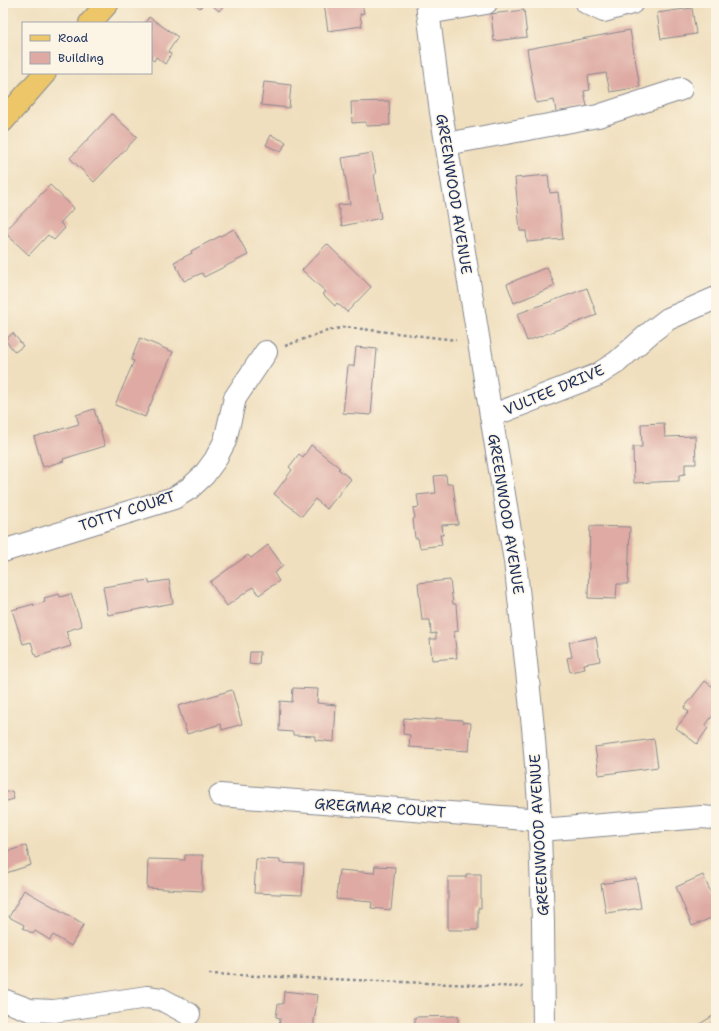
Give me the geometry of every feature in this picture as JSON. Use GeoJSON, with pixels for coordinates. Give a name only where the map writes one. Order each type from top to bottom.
{"type":"FeatureCollection","features":[{"type":"Feature","properties":{"kind":"main road"},"geometry":{"type":"LineString","coordinates":[[91,22],[108,3]]}},
{"type":"Feature","properties":{"kind":"main road"},"geometry":{"type":"LineString","coordinates":[[3,121],[44,74]]}},
{"type":"Feature","properties":{"kind":"street"},"geometry":{"type":"LineString","coordinates":[[428,8],[486,3]]}},
{"type":"Feature","properties":{"kind":"street"},"geometry":{"type":"LineString","coordinates":[[587,3],[604,11],[632,3]]}},
{"type":"Feature","properties":{"kind":"street","name":"GREENWOOD AVENUE"},"geometry":{"type":"LineString","coordinates":[[428,8],[446,144],[515,561],[533,727],[540,825],[544,1028]]}},
{"type":"Feature","properties":{"kind":"street"},"geometry":{"type":"LineString","coordinates":[[446,144],[598,116],[681,89]]}},
{"type":"Feature","properties":{"kind":"street","name":"VULTEE DRIVE"},"geometry":{"type":"LineString","coordinates":[[491,416],[597,375],[617,362],[668,319],[715,301]]}},
{"type":"Feature","properties":{"kind":"street","name":"TOTTY COURT"},"geometry":{"type":"LineString","coordinates":[[3,550],[174,498],[190,488],[204,475],[216,460],[225,441],[235,398],[266,352]]}},
{"type":"Feature","properties":{"kind":"street","name":"GREGMAR COURT"},"geometry":{"type":"LineString","coordinates":[[220,795],[540,825],[715,816]]}},
{"type":"Feature","properties":{"kind":"street"},"geometry":{"type":"LineString","coordinates":[[3,1000],[30,1010],[54,1011],[147,997],[161,999],[189,1014]]}},
{"type":"Feature","properties":{"kind":"path"},"geometry":{"type":"LineString","coordinates":[[266,352],[323,332],[345,327],[479,343]]}},
{"type":"Feature","properties":{"kind":"path"},"geometry":{"type":"LineString","coordinates":[[209,974],[543,988]]}},
{"type":"Feature","properties":{"kind":"building"},"geometry":{"type":"Polygon","coordinates":[[[194,3],[204,3],[200,8],[194,3]]]}},
{"type":"Feature","properties":{"kind":"building"},"geometry":{"type":"Polygon","coordinates":[[[209,3],[226,3],[219,11],[209,3]]]}},
{"type":"Feature","properties":{"kind":"building"},"geometry":{"type":"Polygon","coordinates":[[[324,3],[362,3],[364,13],[360,14],[362,26],[328,31],[324,3]]]}},
{"type":"Feature","properties":{"kind":"building"},"geometry":{"type":"Polygon","coordinates":[[[692,8],[696,34],[661,39],[657,13],[692,8]]]}},
{"type":"Feature","properties":{"kind":"building"},"geometry":{"type":"Polygon","coordinates":[[[524,10],[527,37],[494,41],[491,14],[524,10]]]}},
{"type":"Feature","properties":{"kind":"building"},"geometry":{"type":"Polygon","coordinates":[[[149,17],[178,37],[168,52],[171,54],[165,64],[156,57],[154,61],[152,60],[152,22],[146,22],[149,17]]]}},
{"type":"Feature","properties":{"kind":"building"},"geometry":{"type":"Polygon","coordinates":[[[630,30],[640,87],[610,92],[606,73],[588,76],[590,90],[584,91],[587,107],[556,112],[554,100],[536,103],[527,49],[630,30]]]}},
{"type":"Feature","properties":{"kind":"building"},"geometry":{"type":"Polygon","coordinates":[[[264,82],[291,85],[289,108],[261,105],[264,82]]]}},
{"type":"Feature","properties":{"kind":"building"},"geometry":{"type":"Polygon","coordinates":[[[389,101],[390,125],[366,126],[366,122],[352,123],[351,102],[389,101]]]}},
{"type":"Feature","properties":{"kind":"building"},"geometry":{"type":"Polygon","coordinates":[[[112,114],[137,137],[94,182],[70,158],[112,114]]]}},
{"type":"Feature","properties":{"kind":"building"},"geometry":{"type":"Polygon","coordinates":[[[271,135],[286,142],[281,152],[266,145],[271,135]]]}},
{"type":"Feature","properties":{"kind":"building"},"geometry":{"type":"Polygon","coordinates":[[[372,153],[381,218],[342,226],[338,205],[350,204],[342,158],[372,153]]]}},
{"type":"Feature","properties":{"kind":"building"},"geometry":{"type":"Polygon","coordinates":[[[548,175],[550,193],[558,192],[563,239],[527,242],[526,231],[520,231],[515,178],[548,175]]]}},
{"type":"Feature","properties":{"kind":"building"},"geometry":{"type":"Polygon","coordinates":[[[50,185],[74,208],[60,223],[65,228],[54,240],[48,235],[29,255],[4,232],[50,185]]]}},
{"type":"Feature","properties":{"kind":"building"},"geometry":{"type":"Polygon","coordinates":[[[234,229],[248,255],[204,277],[202,273],[184,281],[174,262],[192,253],[191,251],[234,229]]]}},
{"type":"Feature","properties":{"kind":"building"},"geometry":{"type":"Polygon","coordinates":[[[327,244],[371,287],[347,312],[337,303],[335,306],[323,294],[326,292],[302,270],[327,244]]]}},
{"type":"Feature","properties":{"kind":"building"},"geometry":{"type":"Polygon","coordinates":[[[547,267],[555,286],[514,303],[507,284],[547,267]]]}},
{"type":"Feature","properties":{"kind":"building"},"geometry":{"type":"Polygon","coordinates":[[[587,288],[597,315],[527,341],[517,314],[587,288]]]}},
{"type":"Feature","properties":{"kind":"building"},"geometry":{"type":"Polygon","coordinates":[[[13,333],[23,346],[15,352],[5,340],[13,333]]]}},
{"type":"Feature","properties":{"kind":"building"},"geometry":{"type":"Polygon","coordinates":[[[140,338],[173,352],[145,417],[115,405],[134,361],[131,360],[140,338]]]}},
{"type":"Feature","properties":{"kind":"building"},"geometry":{"type":"Polygon","coordinates":[[[356,347],[377,349],[371,415],[343,413],[348,366],[354,366],[356,347]]]}},
{"type":"Feature","properties":{"kind":"building"},"geometry":{"type":"Polygon","coordinates":[[[94,409],[105,446],[43,467],[34,437],[79,424],[76,415],[94,409]]]}},
{"type":"Feature","properties":{"kind":"building"},"geometry":{"type":"Polygon","coordinates":[[[664,423],[665,437],[695,436],[696,464],[685,464],[685,474],[679,475],[679,481],[634,483],[633,447],[642,447],[641,424],[664,423]]]}},
{"type":"Feature","properties":{"kind":"building"},"geometry":{"type":"Polygon","coordinates":[[[311,445],[340,468],[338,469],[351,479],[327,509],[315,499],[302,516],[274,494],[292,470],[289,467],[299,454],[303,457],[311,445]]]}},
{"type":"Feature","properties":{"kind":"building"},"geometry":{"type":"Polygon","coordinates":[[[446,475],[447,484],[453,484],[458,524],[442,525],[443,535],[440,535],[442,545],[420,548],[418,538],[415,538],[413,519],[415,518],[413,508],[419,507],[417,495],[436,493],[434,476],[446,475]]]}},
{"type":"Feature","properties":{"kind":"building"},"geometry":{"type":"Polygon","coordinates":[[[590,526],[630,527],[628,584],[617,584],[616,599],[588,598],[590,526]]]}},
{"type":"Feature","properties":{"kind":"building"},"geometry":{"type":"Polygon","coordinates":[[[268,545],[283,566],[274,573],[279,581],[259,595],[253,587],[227,606],[210,582],[248,555],[251,558],[268,545]]]}},
{"type":"Feature","properties":{"kind":"building"},"geometry":{"type":"Polygon","coordinates":[[[149,580],[149,583],[169,580],[173,603],[108,615],[103,587],[149,580]]]}},
{"type":"Feature","properties":{"kind":"building"},"geometry":{"type":"Polygon","coordinates":[[[450,580],[453,604],[456,604],[458,631],[454,632],[457,658],[432,660],[430,639],[436,639],[436,633],[431,634],[430,620],[422,620],[418,583],[450,580]]]}},
{"type":"Feature","properties":{"kind":"building"},"geometry":{"type":"Polygon","coordinates":[[[59,594],[60,597],[71,594],[82,626],[66,631],[71,646],[36,657],[31,642],[23,644],[12,610],[34,604],[34,606],[45,602],[44,598],[59,594]]]}},
{"type":"Feature","properties":{"kind":"building"},"geometry":{"type":"Polygon","coordinates":[[[596,637],[600,661],[584,664],[585,669],[570,672],[567,658],[572,657],[569,642],[596,637]]]}},
{"type":"Feature","properties":{"kind":"building"},"geometry":{"type":"Polygon","coordinates":[[[250,652],[260,652],[259,665],[249,664],[250,652]]]}},
{"type":"Feature","properties":{"kind":"building"},"geometry":{"type":"Polygon","coordinates":[[[705,681],[716,689],[716,711],[705,726],[708,728],[697,744],[676,728],[689,712],[684,708],[705,681]]]}},
{"type":"Feature","properties":{"kind":"building"},"geometry":{"type":"Polygon","coordinates":[[[293,688],[318,689],[317,703],[336,705],[334,742],[315,740],[315,736],[293,735],[293,732],[279,731],[280,701],[292,702],[293,688]]]}},
{"type":"Feature","properties":{"kind":"building"},"geometry":{"type":"Polygon","coordinates":[[[232,690],[242,724],[222,730],[221,724],[187,734],[178,706],[232,690]]]}},
{"type":"Feature","properties":{"kind":"building"},"geometry":{"type":"Polygon","coordinates":[[[404,718],[436,720],[436,718],[462,720],[462,722],[471,723],[469,751],[409,747],[410,735],[403,734],[404,718]]]}},
{"type":"Feature","properties":{"kind":"building"},"geometry":{"type":"Polygon","coordinates":[[[654,739],[658,767],[599,775],[595,747],[654,739]]]}},
{"type":"Feature","properties":{"kind":"building"},"geometry":{"type":"Polygon","coordinates":[[[12,791],[14,799],[3,802],[3,793],[12,791]]]}},
{"type":"Feature","properties":{"kind":"building"},"geometry":{"type":"Polygon","coordinates":[[[3,836],[8,851],[26,846],[31,865],[3,874],[3,836]]]}},
{"type":"Feature","properties":{"kind":"building"},"geometry":{"type":"Polygon","coordinates":[[[185,855],[203,855],[202,891],[147,888],[148,859],[185,860],[185,855]]]}},
{"type":"Feature","properties":{"kind":"building"},"geometry":{"type":"Polygon","coordinates":[[[256,859],[280,860],[280,863],[304,864],[302,895],[254,893],[256,859]]]}},
{"type":"Feature","properties":{"kind":"building"},"geometry":{"type":"Polygon","coordinates":[[[375,866],[395,867],[391,910],[371,908],[372,902],[336,899],[339,870],[374,873],[375,866]]]}},
{"type":"Feature","properties":{"kind":"building"},"geometry":{"type":"Polygon","coordinates":[[[466,874],[481,874],[481,908],[478,908],[478,930],[448,930],[448,877],[466,877],[466,874]]]}},
{"type":"Feature","properties":{"kind":"building"},"geometry":{"type":"Polygon","coordinates":[[[703,875],[711,893],[713,892],[716,898],[716,916],[692,926],[676,887],[703,875]]]}},
{"type":"Feature","properties":{"kind":"building"},"geometry":{"type":"Polygon","coordinates":[[[636,878],[641,908],[606,913],[601,884],[636,878]]]}},
{"type":"Feature","properties":{"kind":"building"},"geometry":{"type":"Polygon","coordinates":[[[24,890],[84,924],[71,946],[53,935],[50,940],[35,931],[33,934],[23,928],[24,925],[9,917],[24,890]]]}},
{"type":"Feature","properties":{"kind":"building"},"geometry":{"type":"Polygon","coordinates":[[[284,991],[318,995],[313,1028],[279,1028],[280,1018],[276,1017],[278,1004],[283,1004],[284,991]]]}},
{"type":"Feature","properties":{"kind":"building"},"geometry":{"type":"Polygon","coordinates":[[[716,1014],[716,1028],[700,1028],[698,1025],[716,1014]]]}},
{"type":"Feature","properties":{"kind":"building"},"geometry":{"type":"Polygon","coordinates":[[[458,1016],[458,1028],[415,1028],[415,1017],[458,1016]]]}}]}
